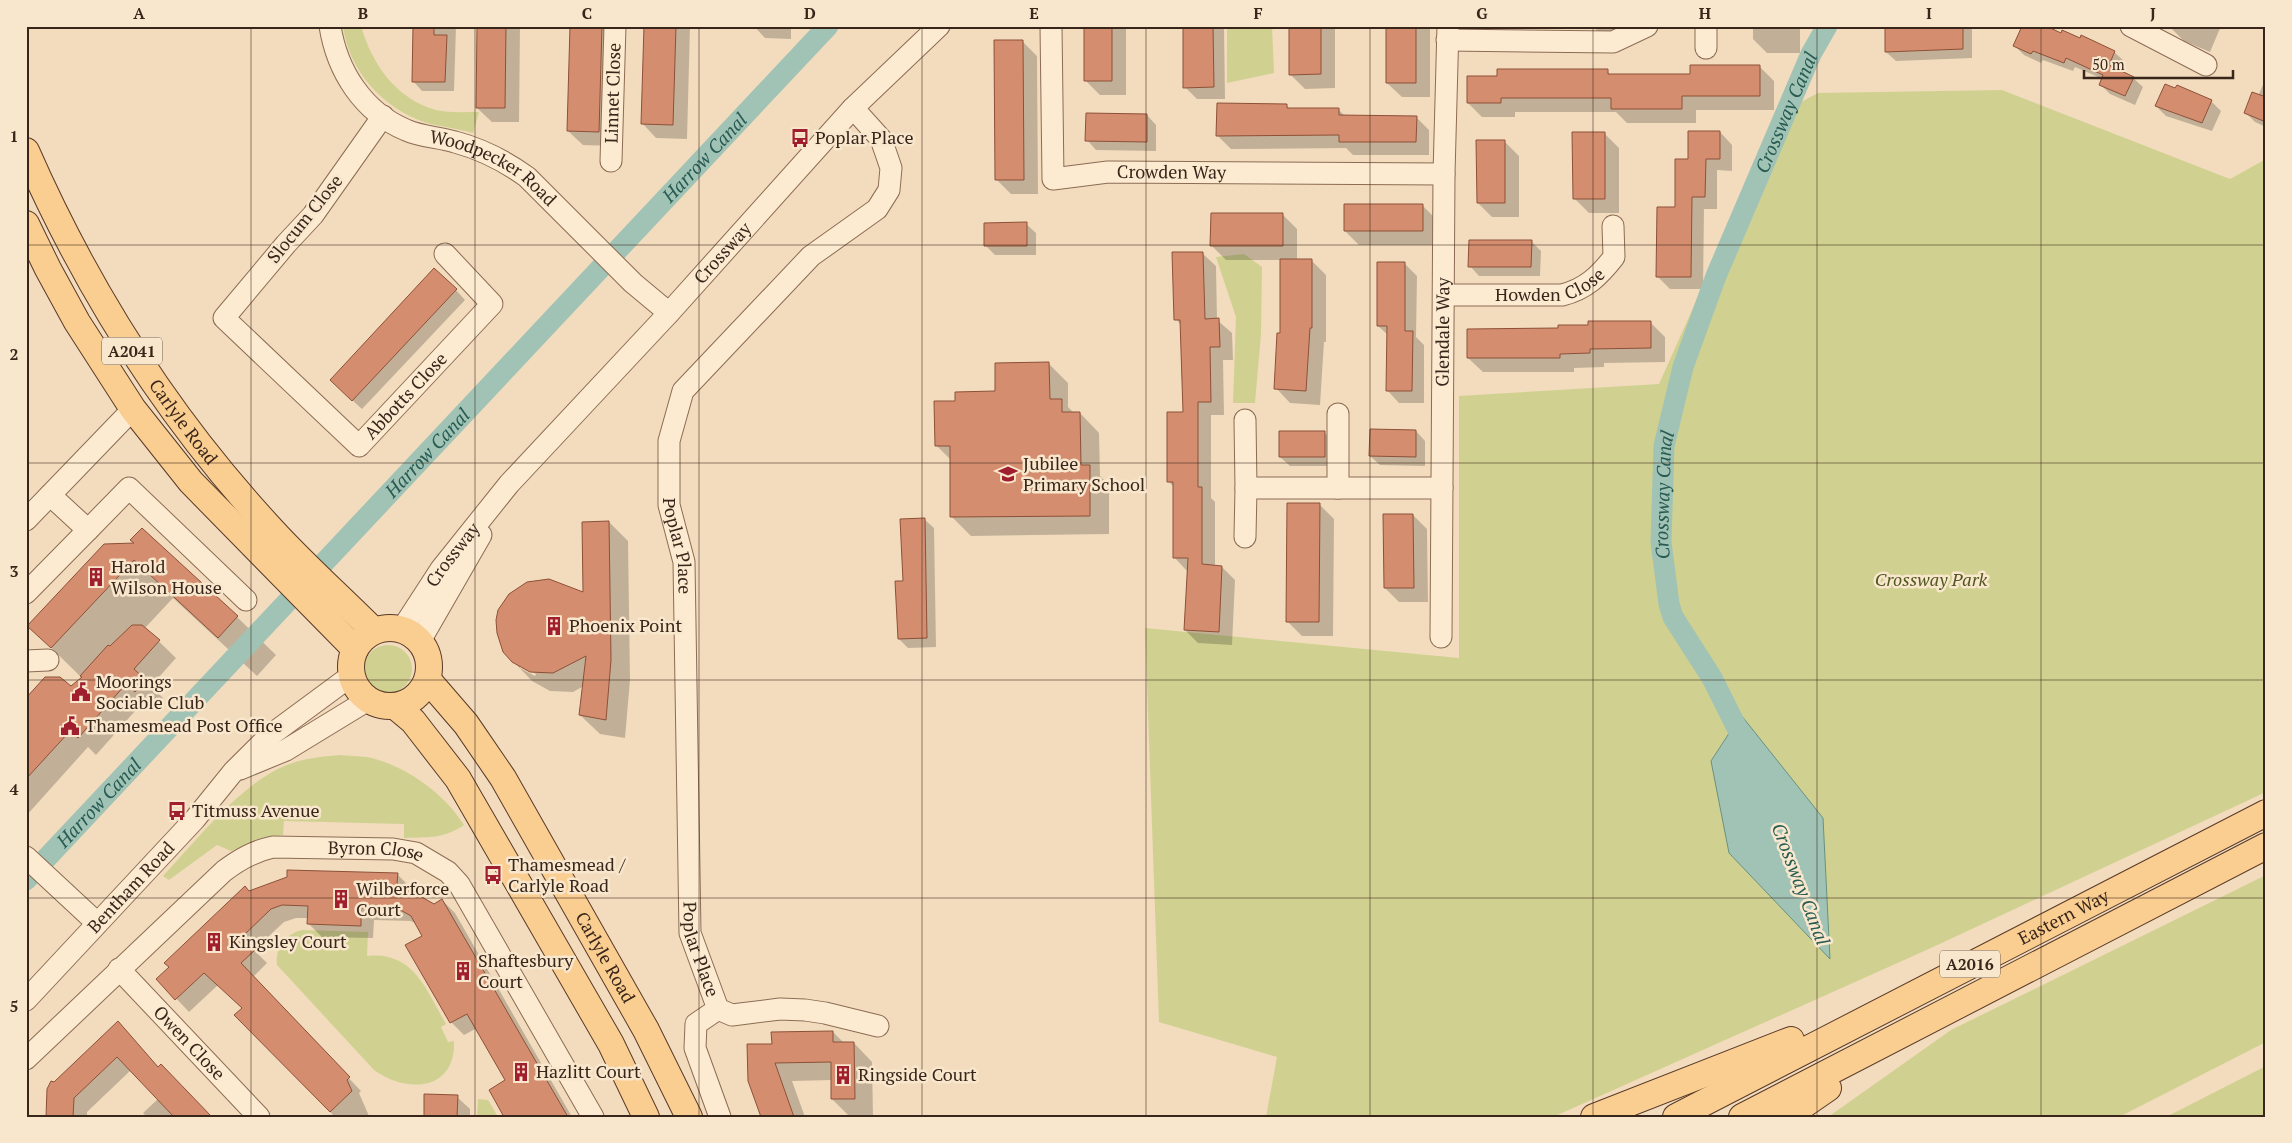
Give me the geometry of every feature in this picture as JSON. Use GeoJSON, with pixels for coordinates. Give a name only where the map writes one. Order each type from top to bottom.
{"type":"FeatureCollection","features":[{"type":"Feature","properties":{"kind":"main road","name":"Carlyle Road"},"geometry":{"type":"LineString","coordinates":[[26,151],[46,197],[97,295],[140,364],[312,606],[355,649]]}},
{"type":"Feature","properties":{"kind":"main road","name":"Carlyle Road"},"geometry":{"type":"LineString","coordinates":[[26,224],[77,322],[133,408],[191,482],[328,585],[374,631]]}},
{"type":"Feature","properties":{"kind":"main road"},"geometry":{"type":"LineString","coordinates":[[387,627],[411,635],[430,662],[428,680],[415,698],[395,706],[382,705],[368,700],[358,690],[352,674],[351,661],[355,649],[363,638],[374,631],[387,627]]}},
{"type":"Feature","properties":{"kind":"main road","name":"Carlyle Road"},"geometry":{"type":"LineString","coordinates":[[428,680],[466,724],[503,778],[646,1030],[689,1117]]}},
{"type":"Feature","properties":{"kind":"main road","name":"Carlyle Road"},"geometry":{"type":"LineString","coordinates":[[395,706],[413,721],[458,779],[612,1044],[646,1117]]}},
{"type":"Feature","properties":{"kind":"main road","name":"Eastern Way"},"geometry":{"type":"LineString","coordinates":[[1676,1117],[2266,813]]}},
{"type":"Feature","properties":{"kind":"main road","name":"Eastern Way"},"geometry":{"type":"LineString","coordinates":[[1742,1117],[2266,846]]}},
{"type":"Feature","properties":{"kind":"main road"},"geometry":{"type":"LineString","coordinates":[[1594,1117],[1904,998]]}},
{"type":"Feature","properties":{"kind":"main road"},"geometry":{"type":"LineString","coordinates":[[1786,1117],[1921,1024]]}},
{"type":"Feature","properties":{"kind":"street","name":"Woodpecker Road"},"geometry":{"type":"LineString","coordinates":[[330,26],[340,64],[351,84],[364,101],[406,131],[454,142],[486,152],[510,164],[527,177],[585,237],[669,314]]}},
{"type":"Feature","properties":{"kind":"street","name":"Linnet Close"},"geometry":{"type":"LineString","coordinates":[[611,161],[615,26]]}},
{"type":"Feature","properties":{"kind":"street","name":"Crossway"},"geometry":{"type":"LineString","coordinates":[[411,635],[509,484],[669,314],[853,108],[939,26]]}},
{"type":"Feature","properties":{"kind":"street","name":"Crowden Way"},"geometry":{"type":"LineString","coordinates":[[1051,26],[1053,179],[1108,172],[1444,174]]}},
{"type":"Feature","properties":{"kind":"street"},"geometry":{"type":"LineString","coordinates":[[1447,33],[1613,42],[1647,26]]}},
{"type":"Feature","properties":{"kind":"street"},"geometry":{"type":"LineString","coordinates":[[1706,26],[1706,48]]}},
{"type":"Feature","properties":{"kind":"street"},"geometry":{"type":"LineString","coordinates":[[2131,26],[2206,65]]}},
{"type":"Feature","properties":{"kind":"street","name":"Glendale Way"},"geometry":{"type":"LineString","coordinates":[[1441,638],[1444,174],[1447,33]]}},
{"type":"Feature","properties":{"kind":"street","name":"Poplar Place"},"geometry":{"type":"LineString","coordinates":[[853,108],[881,139],[891,168],[889,190],[877,209],[811,256],[683,391],[669,441],[669,505],[684,562],[690,933],[718,1009],[732,1015],[780,1009],[805,1010],[878,1026]]}},
{"type":"Feature","properties":{"kind":"street","name":"Slocum Close"},"geometry":{"type":"LineString","coordinates":[[224,318],[313,215],[383,116]]}},
{"type":"Feature","properties":{"kind":"street","name":"Howden Close"},"geometry":{"type":"LineString","coordinates":[[1444,295],[1562,295],[1577,291],[1600,274],[1614,258],[1613,226]]}},
{"type":"Feature","properties":{"kind":"street","name":"Abbotts Close"},"geometry":{"type":"LineString","coordinates":[[224,318],[359,446],[492,304],[445,254]]}},
{"type":"Feature","properties":{"kind":"street"},"geometry":{"type":"LineString","coordinates":[[26,520],[133,408]]}},
{"type":"Feature","properties":{"kind":"street"},"geometry":{"type":"LineString","coordinates":[[1338,414],[1338,488]]}},
{"type":"Feature","properties":{"kind":"street"},"geometry":{"type":"LineString","coordinates":[[1245,420],[1245,537]]}},
{"type":"Feature","properties":{"kind":"street"},"geometry":{"type":"LineString","coordinates":[[26,593],[129,488],[246,600]]}},
{"type":"Feature","properties":{"kind":"street"},"geometry":{"type":"LineString","coordinates":[[1246,488],[1442,488]]}},
{"type":"Feature","properties":{"kind":"street"},"geometry":{"type":"LineString","coordinates":[[50,495],[88,530]]}},
{"type":"Feature","properties":{"kind":"street"},"geometry":{"type":"LineString","coordinates":[[26,661],[48,660]]}},
{"type":"Feature","properties":{"kind":"street","name":"Bentham Road"},"geometry":{"type":"LineString","coordinates":[[26,1000],[199,815],[233,772],[268,736],[352,674]]}},
{"type":"Feature","properties":{"kind":"street","name":"Bentham Road"},"geometry":{"type":"LineString","coordinates":[[233,772],[286,750],[368,700]]}},
{"type":"Feature","properties":{"kind":"street","name":"Byron Close"},"geometry":{"type":"LineString","coordinates":[[26,1059],[119,969],[224,871],[240,859],[258,850],[273,846],[393,849],[416,853],[448,872],[459,884],[593,1117]]}},
{"type":"Feature","properties":{"kind":"street"},"geometry":{"type":"LineString","coordinates":[[26,857],[97,923]]}},
{"type":"Feature","properties":{"kind":"street","name":"Owen Close"},"geometry":{"type":"LineString","coordinates":[[119,969],[259,1117]]}},
{"type":"Feature","properties":{"kind":"street"},"geometry":{"type":"LineString","coordinates":[[718,1009],[696,1024],[695,1048],[720,1117]]}},
{"type":"Feature","properties":{"kind":"green space"},"geometry":{"type":"Polygon","coordinates":[[[343,26],[361,26],[379,66],[398,89],[409,98],[436,110],[479,112],[473,133],[424,122],[394,107],[381,97],[360,72],[352,58],[343,26]]]}},
{"type":"Feature","properties":{"kind":"green space"},"geometry":{"type":"Polygon","coordinates":[[[1227,26],[1272,26],[1274,73],[1227,83],[1227,26]]]}},
{"type":"Feature","properties":{"kind":"green space","name":"Crossway Park"},"geometry":{"type":"Polygon","coordinates":[[[2002,90],[2230,179],[2266,159],[2266,792],[1931,948],[1553,1117],[1266,1117],[1277,1057],[1159,1022],[1145,628],[1459,658],[1459,396],[1659,384],[1780,113],[1818,93],[2002,90]]]}},
{"type":"Feature","properties":{"kind":"green space"},"geometry":{"type":"Polygon","coordinates":[[[1244,254],[1262,267],[1261,334],[1255,403],[1233,403],[1236,317],[1216,257],[1244,254]]]}},
{"type":"Feature","properties":{"kind":"green space"},"geometry":{"type":"Polygon","coordinates":[[[388,645],[397,647],[405,652],[410,660],[412,669],[410,678],[405,686],[397,691],[388,693],[379,691],[371,686],[366,678],[364,669],[366,660],[371,652],[379,647],[388,645]]]}},
{"type":"Feature","properties":{"kind":"green space"},"geometry":{"type":"Polygon","coordinates":[[[339,755],[367,757],[395,766],[435,792],[456,813],[464,825],[457,830],[443,835],[404,838],[404,824],[284,821],[283,835],[261,838],[231,851],[217,845],[169,880],[163,876],[220,814],[237,798],[270,773],[293,763],[339,755]]]}},
{"type":"Feature","properties":{"kind":"green space"},"geometry":{"type":"Polygon","coordinates":[[[2266,875],[2266,1042],[2119,1117],[1828,1117],[1951,1030],[2266,875]]]}},
{"type":"Feature","properties":{"kind":"green space"},"geometry":{"type":"Polygon","coordinates":[[[302,930],[368,932],[367,956],[383,956],[396,960],[407,966],[417,975],[446,1024],[441,1027],[448,1042],[454,1041],[452,1058],[447,1070],[438,1078],[427,1083],[414,1085],[387,1078],[374,1070],[277,965],[278,953],[282,943],[286,938],[302,930]]]}},
{"type":"Feature","properties":{"kind":"green space"},"geometry":{"type":"Polygon","coordinates":[[[2266,1066],[2266,1117],[2166,1117],[2266,1066]]]}},
{"type":"Feature","properties":{"kind":"green space"},"geometry":{"type":"Polygon","coordinates":[[[478,1099],[488,1100],[498,1117],[477,1117],[478,1099]]]}},
{"type":"Feature","properties":{"kind":"water"},"geometry":{"type":"Polygon","coordinates":[[[1741,715],[1823,818],[1830,959],[1729,853],[1711,761],[1741,715]]]}},
{"type":"Feature","properties":{"kind":"building"},"geometry":{"type":"Polygon","coordinates":[[[413,26],[434,26],[434,35],[447,35],[445,82],[412,82],[413,26]]]}},
{"type":"Feature","properties":{"kind":"building"},"geometry":{"type":"Polygon","coordinates":[[[477,26],[506,26],[505,108],[476,108],[477,26]]]}},
{"type":"Feature","properties":{"kind":"building"},"geometry":{"type":"Polygon","coordinates":[[[570,26],[602,26],[599,132],[567,131],[570,26]]]}},
{"type":"Feature","properties":{"kind":"building"},"geometry":{"type":"Polygon","coordinates":[[[644,26],[676,26],[673,125],[641,124],[644,26]]]}},
{"type":"Feature","properties":{"kind":"building"},"geometry":{"type":"Polygon","coordinates":[[[1084,26],[1112,26],[1112,81],[1084,81],[1084,26]]]}},
{"type":"Feature","properties":{"kind":"building"},"geometry":{"type":"Polygon","coordinates":[[[1183,26],[1213,26],[1214,87],[1183,88],[1183,26]]]}},
{"type":"Feature","properties":{"kind":"building"},"geometry":{"type":"Polygon","coordinates":[[[1289,26],[1321,26],[1321,74],[1289,75],[1289,26]]]}},
{"type":"Feature","properties":{"kind":"building"},"geometry":{"type":"Polygon","coordinates":[[[1386,26],[1416,26],[1416,83],[1386,83],[1386,26]]]}},
{"type":"Feature","properties":{"kind":"building"},"geometry":{"type":"Polygon","coordinates":[[[1885,26],[1963,26],[1963,49],[1885,52],[1885,26]]]}},
{"type":"Feature","properties":{"kind":"building"},"geometry":{"type":"Polygon","coordinates":[[[2022,26],[2046,26],[2061,33],[2062,30],[2080,38],[2081,35],[2115,51],[2109,65],[2134,77],[2125,96],[2099,85],[2103,75],[2066,58],[2064,63],[2033,51],[2031,54],[2013,46],[2022,26]]]}},
{"type":"Feature","properties":{"kind":"building"},"geometry":{"type":"Polygon","coordinates":[[[994,40],[1023,40],[1024,180],[995,180],[994,40]]]}},
{"type":"Feature","properties":{"kind":"building"},"geometry":{"type":"Polygon","coordinates":[[[1690,65],[1760,65],[1760,96],[1682,96],[1682,109],[1611,109],[1611,98],[1501,98],[1501,103],[1467,103],[1467,76],[1497,76],[1497,69],[1608,69],[1608,74],[1690,74],[1690,65]]]}},
{"type":"Feature","properties":{"kind":"building"},"geometry":{"type":"Polygon","coordinates":[[[2165,84],[2175,88],[2177,85],[2212,100],[2202,123],[2155,106],[2165,84]]]}},
{"type":"Feature","properties":{"kind":"building"},"geometry":{"type":"Polygon","coordinates":[[[2252,92],[2266,97],[2266,122],[2244,113],[2252,92]]]}},
{"type":"Feature","properties":{"kind":"building"},"geometry":{"type":"Polygon","coordinates":[[[1217,103],[1287,104],[1287,108],[1339,108],[1339,115],[1417,116],[1416,142],[1339,142],[1339,135],[1216,136],[1217,103]]]}},
{"type":"Feature","properties":{"kind":"building"},"geometry":{"type":"Polygon","coordinates":[[[1086,113],[1147,114],[1147,142],[1085,141],[1086,113]]]}},
{"type":"Feature","properties":{"kind":"building"},"geometry":{"type":"Polygon","coordinates":[[[1688,131],[1720,131],[1720,159],[1706,159],[1705,197],[1692,197],[1691,277],[1656,277],[1657,207],[1675,207],[1675,159],[1688,159],[1688,131]]]}},
{"type":"Feature","properties":{"kind":"building"},"geometry":{"type":"Polygon","coordinates":[[[1572,132],[1605,132],[1605,199],[1573,199],[1572,132]]]}},
{"type":"Feature","properties":{"kind":"building"},"geometry":{"type":"Polygon","coordinates":[[[1476,140],[1505,140],[1505,203],[1477,203],[1476,140]]]}},
{"type":"Feature","properties":{"kind":"building"},"geometry":{"type":"Polygon","coordinates":[[[1344,204],[1423,204],[1423,231],[1344,231],[1344,204]]]}},
{"type":"Feature","properties":{"kind":"building"},"geometry":{"type":"Polygon","coordinates":[[[1211,213],[1283,213],[1283,246],[1210,246],[1211,213]]]}},
{"type":"Feature","properties":{"kind":"building"},"geometry":{"type":"Polygon","coordinates":[[[1027,222],[1027,246],[984,246],[984,223],[1027,222]]]}},
{"type":"Feature","properties":{"kind":"building"},"geometry":{"type":"Polygon","coordinates":[[[1469,240],[1532,240],[1531,267],[1468,267],[1469,240]]]}},
{"type":"Feature","properties":{"kind":"building"},"geometry":{"type":"Polygon","coordinates":[[[1172,252],[1203,252],[1205,319],[1219,318],[1220,347],[1210,347],[1211,402],[1198,402],[1198,487],[1202,487],[1202,564],[1222,566],[1219,632],[1184,630],[1188,558],[1173,558],[1173,482],[1167,482],[1167,412],[1183,412],[1180,320],[1174,320],[1172,252]]]}},
{"type":"Feature","properties":{"kind":"building"},"geometry":{"type":"Polygon","coordinates":[[[1280,259],[1312,259],[1312,328],[1310,328],[1306,391],[1274,389],[1277,333],[1280,333],[1280,259]]]}},
{"type":"Feature","properties":{"kind":"building"},"geometry":{"type":"Polygon","coordinates":[[[1377,262],[1405,262],[1405,331],[1413,331],[1412,391],[1386,391],[1387,326],[1377,326],[1377,262]]]}},
{"type":"Feature","properties":{"kind":"building"},"geometry":{"type":"Polygon","coordinates":[[[434,268],[457,289],[352,401],[330,380],[434,268]]]}},
{"type":"Feature","properties":{"kind":"building"},"geometry":{"type":"Polygon","coordinates":[[[1588,321],[1651,321],[1651,348],[1590,349],[1590,353],[1560,354],[1560,358],[1467,358],[1467,329],[1558,328],[1558,325],[1588,325],[1588,321]]]}},
{"type":"Feature","properties":{"kind":"building"},"geometry":{"type":"Polygon","coordinates":[[[1049,362],[1050,399],[1062,399],[1062,412],[1080,412],[1081,465],[1090,465],[1090,516],[950,517],[950,446],[935,446],[934,401],[955,401],[955,392],[995,391],[995,363],[1049,362]]]}},
{"type":"Feature","properties":{"kind":"building"},"geometry":{"type":"Polygon","coordinates":[[[1370,429],[1416,430],[1416,457],[1369,456],[1370,429]]]}},
{"type":"Feature","properties":{"kind":"building"},"geometry":{"type":"Polygon","coordinates":[[[1279,431],[1325,431],[1325,457],[1279,457],[1279,431]]]}},
{"type":"Feature","properties":{"kind":"building"},"geometry":{"type":"Polygon","coordinates":[[[1287,503],[1320,503],[1319,622],[1286,622],[1287,503]]]}},
{"type":"Feature","properties":{"kind":"building"},"geometry":{"type":"Polygon","coordinates":[[[1383,514],[1413,514],[1414,588],[1384,588],[1383,514]]]}},
{"type":"Feature","properties":{"kind":"building"},"geometry":{"type":"Polygon","coordinates":[[[925,518],[927,638],[898,639],[895,581],[903,581],[900,519],[925,518]]]}},
{"type":"Feature","properties":{"kind":"building","name":"Phoenix Point"},"geometry":{"type":"Polygon","coordinates":[[[609,521],[611,660],[606,720],[579,715],[586,656],[553,673],[530,672],[512,662],[503,652],[497,633],[496,620],[498,610],[509,594],[527,582],[549,579],[583,592],[582,522],[609,521]]]}},
{"type":"Feature","properties":{"kind":"building","name":"Harold Wilson House"},"geometry":{"type":"Polygon","coordinates":[[[142,528],[238,616],[218,638],[134,560],[51,648],[27,626],[104,544],[134,543],[130,540],[142,528]]]}},
{"type":"Feature","properties":{"kind":"building"},"geometry":{"type":"Polygon","coordinates":[[[132,625],[142,625],[160,640],[134,669],[146,680],[135,692],[126,684],[78,738],[70,731],[26,779],[26,698],[45,677],[60,677],[71,686],[82,677],[80,676],[108,645],[110,646],[132,625]]]}},
{"type":"Feature","properties":{"kind":"building"},"geometry":{"type":"Polygon","coordinates":[[[287,870],[398,873],[397,883],[434,904],[442,899],[568,1117],[504,1117],[489,1090],[505,1080],[467,1014],[450,1023],[405,945],[422,936],[411,916],[397,908],[361,908],[361,926],[307,924],[308,906],[282,905],[271,909],[243,936],[255,950],[241,963],[350,1077],[347,1080],[352,1091],[330,1112],[234,1015],[242,1008],[204,973],[175,1000],[156,979],[169,967],[164,963],[245,886],[249,891],[287,877],[287,870]]]}},
{"type":"Feature","properties":{"kind":"building"},"geometry":{"type":"Polygon","coordinates":[[[118,1021],[158,1067],[161,1064],[212,1117],[174,1117],[117,1057],[74,1098],[73,1117],[46,1117],[47,1089],[51,1081],[54,1082],[118,1021]]]}},
{"type":"Feature","properties":{"kind":"building","name":"Ringside Court"},"geometry":{"type":"Polygon","coordinates":[[[833,1031],[833,1042],[854,1042],[855,1099],[831,1099],[831,1062],[775,1063],[794,1117],[761,1117],[748,1081],[747,1044],[772,1044],[771,1032],[833,1031]]]}},
{"type":"Feature","properties":{"kind":"building"},"geometry":{"type":"Polygon","coordinates":[[[424,1094],[458,1095],[457,1117],[424,1117],[424,1094]]]}},
{"type":"Feature","properties":{"kind":"waterway","name":"Harrow Canal"},"geometry":{"type":"LineString","coordinates":[[26,880],[828,26]]}},
{"type":"Feature","properties":{"kind":"waterway","name":"Crossway Canal"},"geometry":{"type":"LineString","coordinates":[[1748,750],[1712,678],[1673,617],[1669,604],[1661,542],[1664,446],[1683,367],[1716,276],[1811,54],[1827,26]]}},
{"type":"Feature","properties":{"kind":"place","name":"Poplar Place"},"geometry":{"type":"Point","coordinates":[800,138]}},
{"type":"Feature","properties":{"kind":"place","name":"Jubilee Primary School"},"geometry":{"type":"Point","coordinates":[1008,474]}},
{"type":"Feature","properties":{"kind":"place","name":"Harold Wilson House"},"geometry":{"type":"Point","coordinates":[96,577]}},
{"type":"Feature","properties":{"kind":"place","name":"Phoenix Point"},"geometry":{"type":"Point","coordinates":[554,626]}},
{"type":"Feature","properties":{"kind":"place","name":"Moorings Sociable Club"},"geometry":{"type":"Point","coordinates":[81,692]}},
{"type":"Feature","properties":{"kind":"place","name":"Thamesmead Post Office"},"geometry":{"type":"Point","coordinates":[70,726]}},
{"type":"Feature","properties":{"kind":"place","name":"Titmuss Avenue"},"geometry":{"type":"Point","coordinates":[177,811]}},
{"type":"Feature","properties":{"kind":"place","name":"Thamesmead / Carlyle Road"},"geometry":{"type":"Point","coordinates":[493,875]}},
{"type":"Feature","properties":{"kind":"place","name":"Wilberforce Court"},"geometry":{"type":"Point","coordinates":[341,899]}},
{"type":"Feature","properties":{"kind":"place","name":"Kingsley Court"},"geometry":{"type":"Point","coordinates":[214,942]}},
{"type":"Feature","properties":{"kind":"place","name":"Shaftesbury Court"},"geometry":{"type":"Point","coordinates":[463,971]}},
{"type":"Feature","properties":{"kind":"place","name":"Hazlitt Court"},"geometry":{"type":"Point","coordinates":[521,1072]}},
{"type":"Feature","properties":{"kind":"place","name":"Ringside Court"},"geometry":{"type":"Point","coordinates":[843,1075]}}]}
